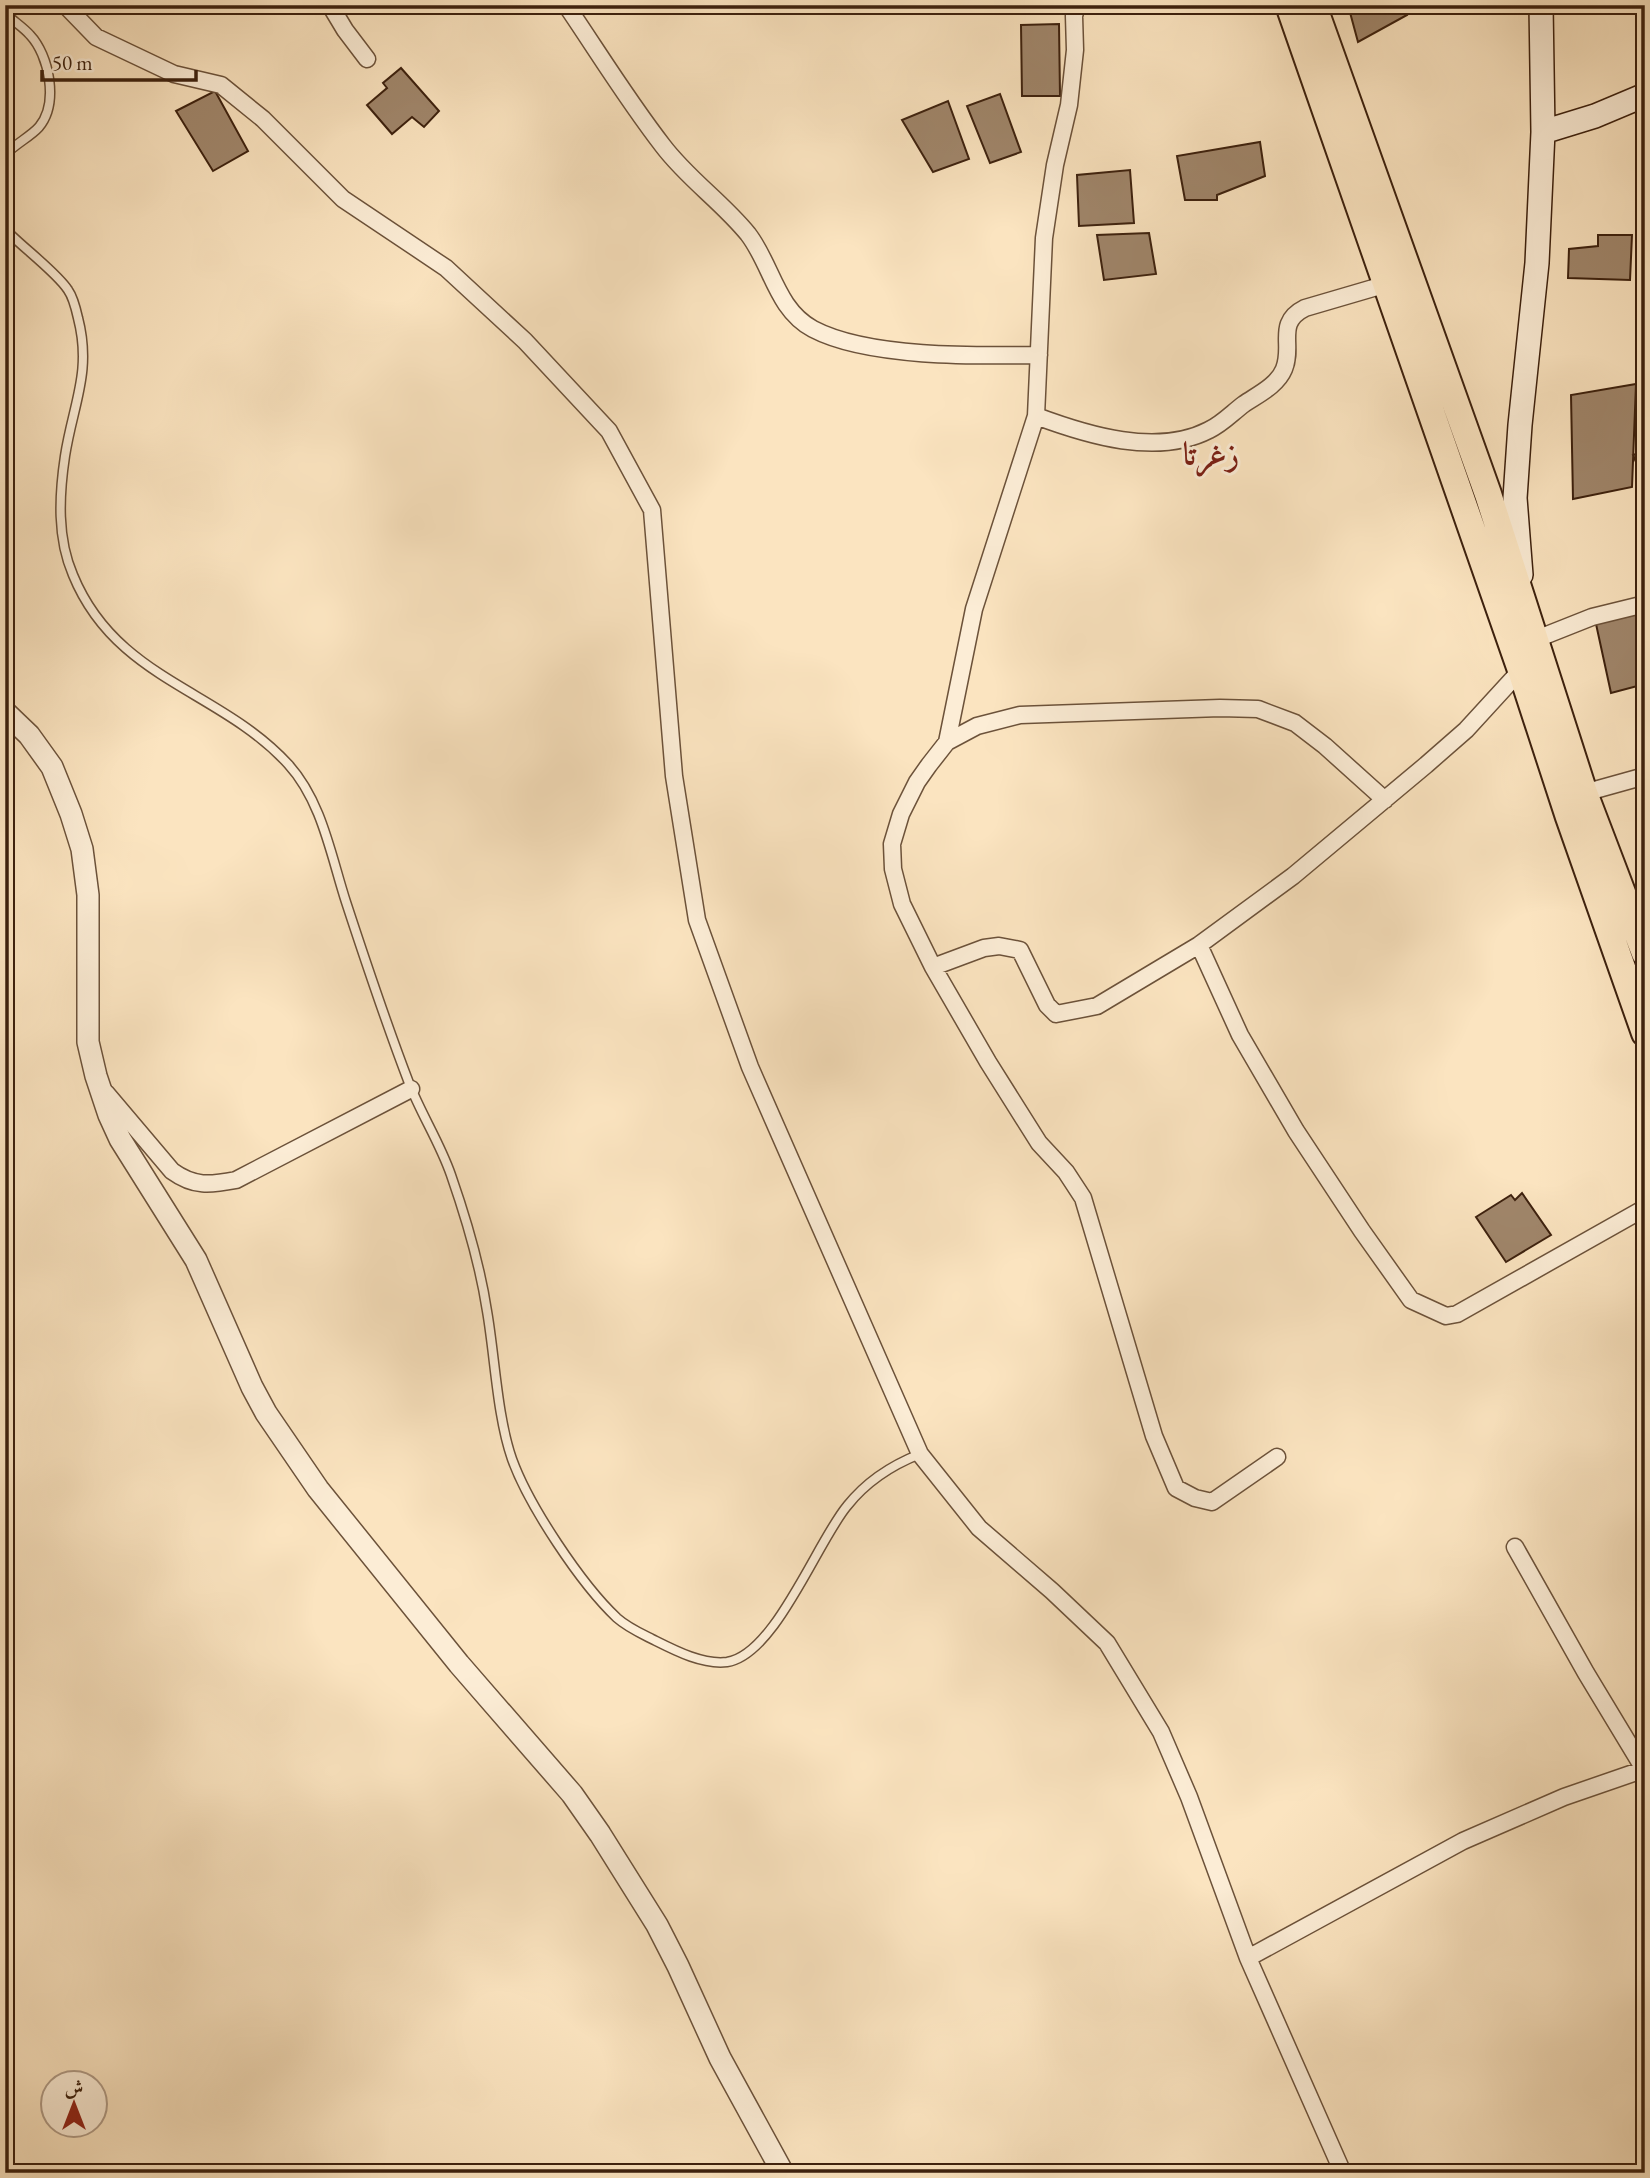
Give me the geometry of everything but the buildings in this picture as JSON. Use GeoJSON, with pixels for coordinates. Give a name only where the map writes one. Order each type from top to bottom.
{"type":"FeatureCollection","features":[{"type":"Feature","properties":{"kind":"main road"},"geometry":{"type":"LineString","coordinates":[[1289,5],[1645,1032]]}},
{"type":"Feature","properties":{"kind":"main road"},"geometry":{"type":"LineString","coordinates":[[1313,5],[1488,494],[1584,793],[1645,953]]}},
{"type":"Feature","properties":{"kind":"main road"},"geometry":{"type":"LineString","coordinates":[[1526,614],[1515,498],[1520,425],[1538,263],[1543,132],[1541,5]]}},
{"type":"Feature","properties":{"kind":"main road"},"geometry":{"type":"LineString","coordinates":[[1543,132],[1595,116],[1645,95]]}},
{"type":"Feature","properties":{"kind":"main road"},"geometry":{"type":"LineString","coordinates":[[1462,502],[1488,494]]}},
{"type":"Feature","properties":{"kind":"street"},"geometry":{"type":"LineString","coordinates":[[65,5],[96,37],[174,74],[221,85],[263,119],[343,199],[446,268],[525,341],[609,431],[652,510],[674,776],[697,920],[750,1067],[920,1454],[979,1528],[1107,1643],[1161,1732],[1189,1797],[1248,1958],[1343,2173]]}},
{"type":"Feature","properties":{"kind":"street"},"geometry":{"type":"LineString","coordinates":[[330,5],[367,59]]}},
{"type":"Feature","properties":{"kind":"street"},"geometry":{"type":"LineString","coordinates":[[566,5],[663,147],[748,234],[788,309],[811,328],[836,339],[882,348],[974,356],[1039,355]]}},
{"type":"Feature","properties":{"kind":"street"},"geometry":{"type":"LineString","coordinates":[[947,742],[974,609],[1036,416],[1044,239],[1055,165],[1069,105],[1075,50],[1074,16],[1077,5]]}},
{"type":"Feature","properties":{"kind":"street"},"geometry":{"type":"LineString","coordinates":[[1036,416],[1105,439],[1165,441],[1183,439],[1208,431],[1270,386],[1283,373],[1289,320],[1294,314],[1305,308],[1387,284]]}},
{"type":"Feature","properties":{"kind":"street"},"geometry":{"type":"LineString","coordinates":[[1534,640],[1592,617],[1645,604]]}},
{"type":"Feature","properties":{"kind":"street"},"geometry":{"type":"LineString","coordinates":[[933,967],[984,948],[999,946],[1020,950],[1047,1005],[1056,1014],[1097,1006],[1199,945],[1293,876],[1466,730],[1521,670]]}},
{"type":"Feature","properties":{"kind":"street"},"geometry":{"type":"LineString","coordinates":[[1276,1457],[1212,1502],[1195,1498],[1176,1488],[1154,1436],[1083,1198],[1066,1172],[1039,1143],[933,967],[902,904],[893,869],[892,844],[901,814],[917,782],[947,742],[977,726],[1020,715],[1258,709],[1295,723],[1385,800]]}},
{"type":"Feature","properties":{"kind":"street"},"geometry":{"type":"LineString","coordinates":[[5,712],[29,735],[52,767],[82,849],[88,895],[88,1042],[96,1076],[120,1139],[196,1260],[252,1387],[266,1413],[318,1489],[459,1664],[572,1794],[600,1834],[662,1935],[720,2058],[783,2173]]}},
{"type":"Feature","properties":{"kind":"street"},"geometry":{"type":"LineString","coordinates":[[1584,793],[1645,776]]}},
{"type":"Feature","properties":{"kind":"street"},"geometry":{"type":"LineString","coordinates":[[1199,945],[1240,1035],[1296,1131],[1411,1300],[1446,1316],[1457,1314],[1645,1208]]}},
{"type":"Feature","properties":{"kind":"street"},"geometry":{"type":"LineString","coordinates":[[96,1076],[108,1097],[172,1171],[184,1180],[209,1186],[236,1180],[411,1089]]}},
{"type":"Feature","properties":{"kind":"street"},"geometry":{"type":"LineString","coordinates":[[1248,1958],[1463,1841],[1564,1797],[1644,1769],[1586,1674],[1515,1547]]}},
{"type":"Feature","properties":{"kind":"lane"},"geometry":{"type":"LineString","coordinates":[[5,13],[39,45],[48,64],[49,82],[49,97],[43,121],[5,155]]}},
{"type":"Feature","properties":{"kind":"lane"},"geometry":{"type":"LineString","coordinates":[[5,227],[68,289],[77,312],[84,344],[83,379],[65,458],[60,516],[63,545],[72,575],[93,615],[113,638],[158,674],[257,736],[291,767],[311,800],[327,838],[369,973],[411,1089],[450,1171],[486,1304],[512,1459],[546,1525],[590,1588],[621,1622],[685,1655],[724,1663],[741,1658],[757,1648],[794,1594],[845,1508],[880,1474],[903,1460],[920,1454]]}},
{"type":"Feature","properties":{"kind":"district","name":"زغرتا"},"geometry":{"type":"Point","coordinates":[1211,454]}}]}
